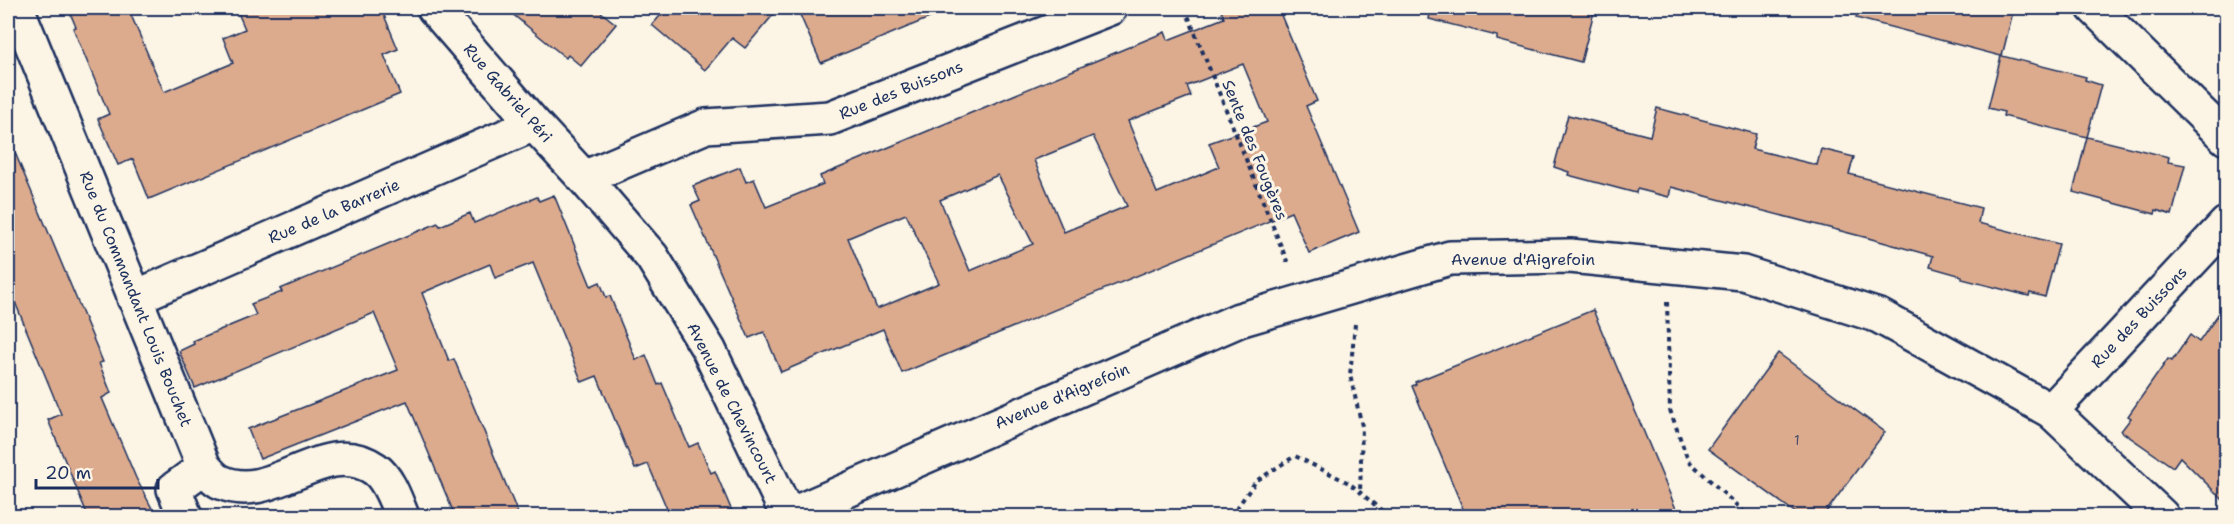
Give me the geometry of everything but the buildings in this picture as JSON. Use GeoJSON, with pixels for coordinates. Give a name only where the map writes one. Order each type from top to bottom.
{"type":"FeatureCollection","features":[{"type":"Feature","properties":{"kind":"street","name":"Rue du Commandant Louis Bouchet"},"geometry":{"type":"LineString","coordinates":[[17,8],[204,467]]}},
{"type":"Feature","properties":{"kind":"street","name":"Rue Gabriel Péri"},"geometry":{"type":"LineString","coordinates":[[434,8],[584,178]]}},
{"type":"Feature","properties":{"kind":"street","name":"Rue des Buissons"},"geometry":{"type":"LineString","coordinates":[[584,178],[706,126],[830,118],[1110,8]]}},
{"type":"Feature","properties":{"kind":"street"},"geometry":{"type":"LineString","coordinates":[[2094,8],[2226,138]]}},
{"type":"Feature","properties":{"kind":"street","name":"Rue de la Barrerie"},"geometry":{"type":"LineString","coordinates":[[134,298],[534,124]]}},
{"type":"Feature","properties":{"kind":"street","name":"Avenue de Chevincourt"},"geometry":{"type":"LineString","coordinates":[[584,178],[652,257],[709,350],[788,516]]}},
{"type":"Feature","properties":{"kind":"street","name":"Rue des Buissons"},"geometry":{"type":"LineString","coordinates":[[2051,411],[2226,224]]}},
{"type":"Feature","properties":{"kind":"street","name":"Avenue d'Aigrefoin"},"geometry":{"type":"LineString","coordinates":[[788,516],[1239,320],[1450,258],[1570,256],[1743,273],[1880,316],[2051,411],[2162,516]]}},
{"type":"Feature","properties":{"kind":"street"},"geometry":{"type":"LineString","coordinates":[[185,516],[174,489],[204,467],[219,482],[241,488],[258,486],[329,460],[355,460],[376,470],[392,492],[402,516]]}},
{"type":"Feature","properties":{"kind":"path","name":"Sente des Fougères"},"geometry":{"type":"LineString","coordinates":[[1185,8],[1303,301]]}},
{"type":"Feature","properties":{"kind":"path"},"geometry":{"type":"LineString","coordinates":[[1665,266],[1670,410],[1688,460],[1748,516]]}},
{"type":"Feature","properties":{"kind":"path"},"geometry":{"type":"LineString","coordinates":[[1358,284],[1350,375],[1362,426],[1360,493]]}},
{"type":"Feature","properties":{"kind":"path"},"geometry":{"type":"LineString","coordinates":[[1232,516],[1256,481],[1295,456],[1349,483],[1388,516]]}}]}
